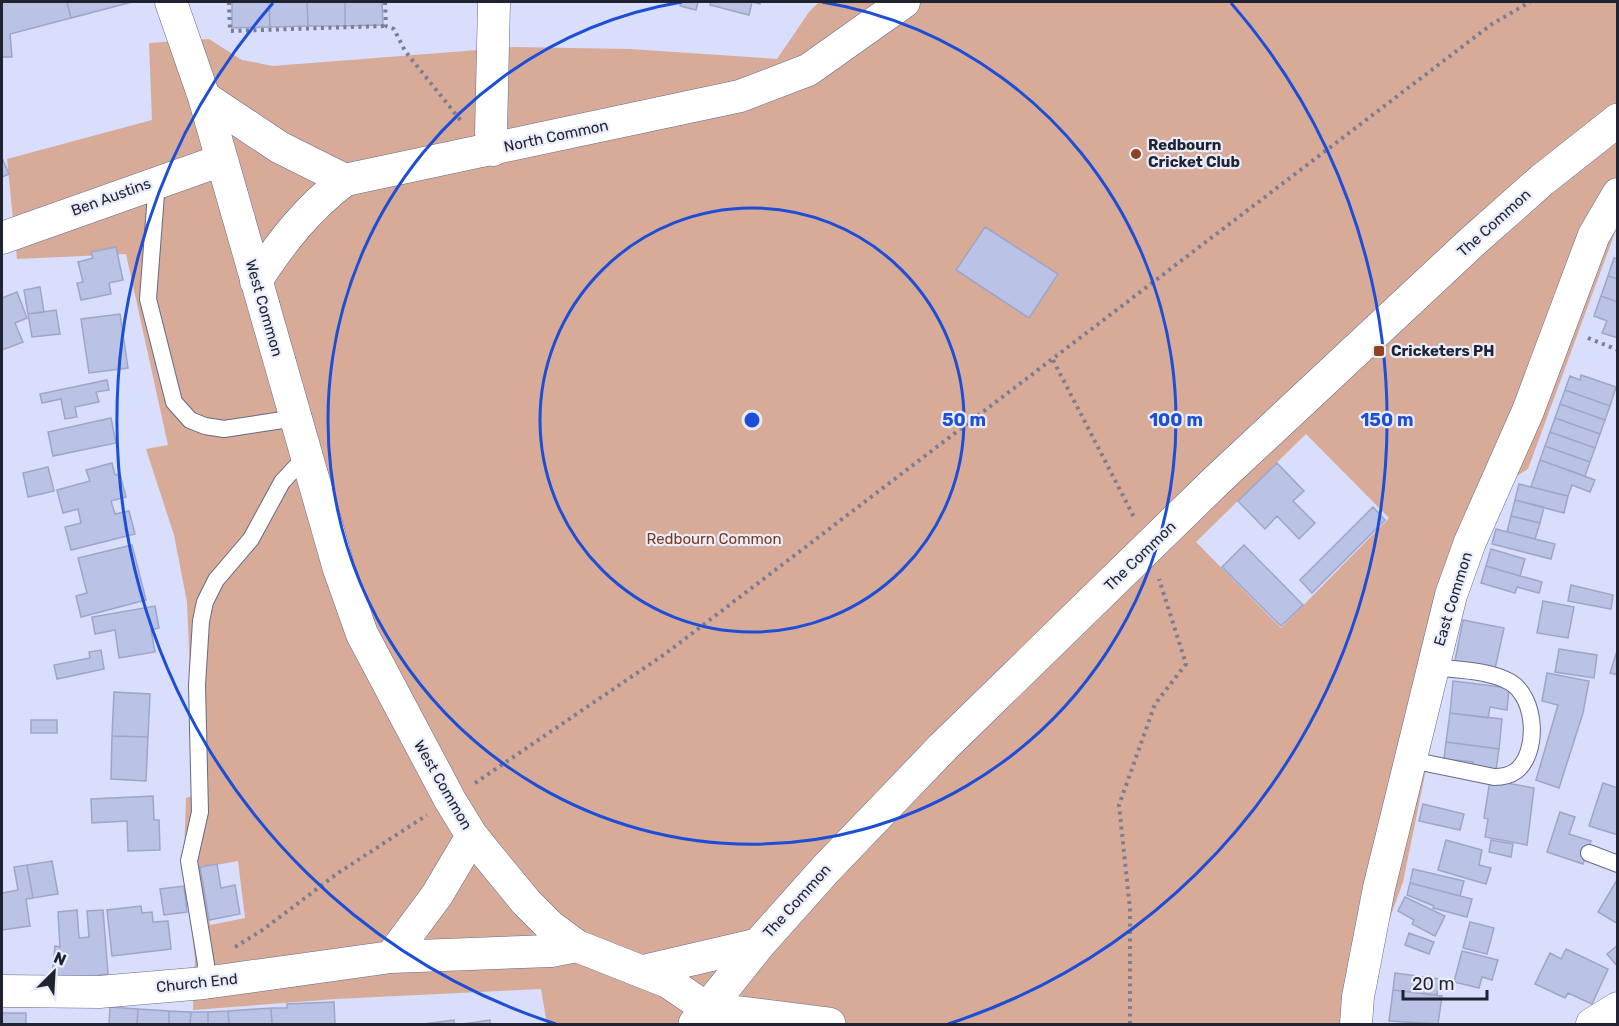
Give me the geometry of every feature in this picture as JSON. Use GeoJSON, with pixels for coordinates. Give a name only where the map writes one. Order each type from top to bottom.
{"type":"FeatureCollection","features":[{"type":"Feature","properties":{"kind":"street","name":"West Common"},"geometry":{"type":"LineString","coordinates":[[171,2],[204,97],[306,456],[339,568],[362,634],[450,800],[472,836],[526,902],[550,926],[577,946],[668,982],[702,1017]]}},
{"type":"Feature","properties":{"kind":"street"},"geometry":{"type":"LineString","coordinates":[[494,2],[491,132],[494,150]]}},
{"type":"Feature","properties":{"kind":"street","name":"North Common"},"geometry":{"type":"LineString","coordinates":[[345,180],[740,96],[808,70],[904,2]]}},
{"type":"Feature","properties":{"kind":"street"},"geometry":{"type":"LineString","coordinates":[[204,97],[279,147],[345,180],[317,202],[270,259],[256,281]]}},
{"type":"Feature","properties":{"kind":"street","name":"The Common"},"geometry":{"type":"LineString","coordinates":[[702,1017],[759,944],[825,870],[943,747],[1149,547],[1473,241],[1542,180],[1617,120]]}},
{"type":"Feature","properties":{"kind":"street","name":"Ben Austins"},"geometry":{"type":"LineString","coordinates":[[2,238],[157,181],[222,160]]}},
{"type":"Feature","properties":{"kind":"street","name":"East Common"},"geometry":{"type":"LineString","coordinates":[[1356,1024],[1358,997],[1379,888],[1451,595],[1470,542],[1528,411],[1594,235],[1617,194]]}},
{"type":"Feature","properties":{"kind":"street"},"geometry":{"type":"LineString","coordinates":[[391,957],[437,895],[472,836]]}},
{"type":"Feature","properties":{"kind":"street"},"geometry":{"type":"LineString","coordinates":[[643,971],[759,944]]}},
{"type":"Feature","properties":{"kind":"street","name":"Church End"},"geometry":{"type":"LineString","coordinates":[[2,991],[99,992],[205,974],[391,957],[550,951],[577,946]]}},
{"type":"Feature","properties":{"kind":"street"},"geometry":{"type":"LineString","coordinates":[[1592,1024],[1617,1008]]}},
{"type":"Feature","properties":{"kind":"street"},"geometry":{"type":"LineString","coordinates":[[702,1017],[829,1024]]}},
{"type":"Feature","properties":{"kind":"lane"},"geometry":{"type":"LineString","coordinates":[[157,181],[148,299],[174,402],[190,420],[205,426],[224,429],[296,418]]}},
{"type":"Feature","properties":{"kind":"lane"},"geometry":{"type":"LineString","coordinates":[[205,974],[189,861],[200,812],[197,685],[201,621],[205,602],[216,580],[251,539],[282,482],[306,456]]}},
{"type":"Feature","properties":{"kind":"lane"},"geometry":{"type":"LineString","coordinates":[[1411,759],[1494,777],[1506,776],[1516,771],[1525,761],[1533,723],[1526,695],[1510,682],[1490,675],[1434,666]]}},
{"type":"Feature","properties":{"kind":"lane"},"geometry":{"type":"LineString","coordinates":[[1589,853],[1617,864]]}},
{"type":"Feature","properties":{"kind":"path"},"geometry":{"type":"LineString","coordinates":[[229,2],[230,31],[386,27],[394,29],[405,51],[462,123]]}},
{"type":"Feature","properties":{"kind":"path"},"geometry":{"type":"LineString","coordinates":[[385,2],[386,27]]}},
{"type":"Feature","properties":{"kind":"path"},"geometry":{"type":"LineString","coordinates":[[205,974],[338,873],[665,654],[903,470],[1053,360],[1492,24],[1530,2]]}},
{"type":"Feature","properties":{"kind":"path"},"geometry":{"type":"LineString","coordinates":[[1053,360],[1149,547],[1186,664],[1155,704],[1119,805],[1130,909],[1130,1024]]}},
{"type":"Feature","properties":{"kind":"green space","name":"Redbourn Common"},"geometry":{"type":"Polygon","coordinates":[[[819,2],[1617,2],[1617,227],[1528,469],[1510,480],[1469,591],[1448,662],[1403,882],[1388,923],[1375,988],[1372,1024],[547,1024],[541,989],[336,999],[193,1010],[195,959],[184,860],[186,798],[195,795],[187,602],[174,535],[146,449],[168,445],[126,254],[17,259],[7,159],[152,120],[149,43],[209,39],[242,60],[273,66],[515,47],[630,49],[777,59],[809,12],[819,2]],[[1306,434],[1196,542],[1281,628],[1389,518],[1306,434]],[[238,861],[200,868],[210,925],[245,918],[238,861]]]}},
{"type":"Feature","properties":{"kind":"building"},"geometry":{"type":"Polygon","coordinates":[[[2,2],[67,2],[71,18],[10,34],[12,57],[2,57],[2,2]]]}},
{"type":"Feature","properties":{"kind":"building"},"geometry":{"type":"Polygon","coordinates":[[[67,2],[132,2],[71,18],[67,2]]]}},
{"type":"Feature","properties":{"kind":"building"},"geometry":{"type":"Polygon","coordinates":[[[232,2],[269,2],[270,27],[232,28],[232,2]]]}},
{"type":"Feature","properties":{"kind":"building"},"geometry":{"type":"Polygon","coordinates":[[[269,2],[307,2],[308,26],[270,27],[269,2]]]}},
{"type":"Feature","properties":{"kind":"building"},"geometry":{"type":"Polygon","coordinates":[[[307,2],[345,2],[345,26],[308,26],[307,2]]]}},
{"type":"Feature","properties":{"kind":"building"},"geometry":{"type":"Polygon","coordinates":[[[345,2],[382,2],[383,25],[345,26],[345,2]]]}},
{"type":"Feature","properties":{"kind":"building"},"geometry":{"type":"Polygon","coordinates":[[[681,2],[698,2],[696,10],[680,6],[681,2]]]}},
{"type":"Feature","properties":{"kind":"building"},"geometry":{"type":"Polygon","coordinates":[[[711,2],[752,2],[749,15],[710,5],[711,2]]]}},
{"type":"Feature","properties":{"kind":"building"},"geometry":{"type":"Polygon","coordinates":[[[2,158],[9,174],[2,177],[2,158]]]}},
{"type":"Feature","properties":{"kind":"building"},"geometry":{"type":"Polygon","coordinates":[[[985,227],[1058,274],[1029,318],[956,270],[985,227]]]}},
{"type":"Feature","properties":{"kind":"building"},"geometry":{"type":"Polygon","coordinates":[[[116,247],[123,280],[109,283],[111,294],[81,300],[77,283],[83,282],[78,262],[93,258],[91,252],[116,247]]]}},
{"type":"Feature","properties":{"kind":"building"},"geometry":{"type":"Polygon","coordinates":[[[1614,258],[1618,259],[1618,279],[1608,276],[1614,258]]]}},
{"type":"Feature","properties":{"kind":"building"},"geometry":{"type":"Polygon","coordinates":[[[1608,276],[1618,279],[1618,302],[1601,296],[1608,276]]]}},
{"type":"Feature","properties":{"kind":"building"},"geometry":{"type":"Polygon","coordinates":[[[40,287],[44,312],[28,314],[24,290],[40,287]]]}},
{"type":"Feature","properties":{"kind":"building"},"geometry":{"type":"Polygon","coordinates":[[[17,292],[27,318],[15,323],[23,342],[2,350],[2,298],[17,292]]]}},
{"type":"Feature","properties":{"kind":"building"},"geometry":{"type":"Polygon","coordinates":[[[1601,296],[1618,302],[1618,338],[1602,333],[1607,321],[1594,316],[1601,296]]]}},
{"type":"Feature","properties":{"kind":"building"},"geometry":{"type":"Polygon","coordinates":[[[56,310],[60,334],[32,337],[28,314],[56,310]]]}},
{"type":"Feature","properties":{"kind":"building"},"geometry":{"type":"Polygon","coordinates":[[[120,314],[128,368],[89,373],[81,319],[120,314]]]}},
{"type":"Feature","properties":{"kind":"building"},"geometry":{"type":"Polygon","coordinates":[[[1581,375],[1616,387],[1610,406],[1565,390],[1570,376],[1580,380],[1581,375]]]}},
{"type":"Feature","properties":{"kind":"building"},"geometry":{"type":"Polygon","coordinates":[[[107,380],[109,390],[96,392],[99,402],[75,407],[77,417],[65,419],[61,399],[42,403],[40,394],[107,380]]]}},
{"type":"Feature","properties":{"kind":"building"},"geometry":{"type":"Polygon","coordinates":[[[1565,390],[1610,406],[1605,420],[1560,404],[1565,390]]]}},
{"type":"Feature","properties":{"kind":"building"},"geometry":{"type":"Polygon","coordinates":[[[1560,404],[1605,420],[1600,434],[1555,418],[1560,404]]]}},
{"type":"Feature","properties":{"kind":"building"},"geometry":{"type":"Polygon","coordinates":[[[111,418],[116,443],[53,456],[48,432],[111,418]]]}},
{"type":"Feature","properties":{"kind":"building"},"geometry":{"type":"Polygon","coordinates":[[[1555,418],[1600,434],[1595,448],[1550,432],[1555,418]]]}},
{"type":"Feature","properties":{"kind":"building"},"geometry":{"type":"Polygon","coordinates":[[[1550,432],[1595,448],[1590,462],[1545,446],[1550,432]]]}},
{"type":"Feature","properties":{"kind":"building"},"geometry":{"type":"Polygon","coordinates":[[[1545,446],[1590,462],[1585,476],[1540,460],[1545,446]]]}},
{"type":"Feature","properties":{"kind":"building"},"geometry":{"type":"Polygon","coordinates":[[[1540,460],[1595,480],[1590,492],[1572,485],[1568,496],[1531,487],[1540,460]]]}},
{"type":"Feature","properties":{"kind":"building"},"geometry":{"type":"Polygon","coordinates":[[[112,463],[115,475],[120,474],[126,497],[111,501],[115,514],[129,511],[135,534],[71,550],[65,527],[81,523],[78,509],[63,513],[57,490],[90,481],[86,470],[112,463]]]}},
{"type":"Feature","properties":{"kind":"building"},"geometry":{"type":"Polygon","coordinates":[[[1277,463],[1304,491],[1293,501],[1315,523],[1299,539],[1277,516],[1265,529],[1238,501],[1277,463]]]}},
{"type":"Feature","properties":{"kind":"building"},"geometry":{"type":"Polygon","coordinates":[[[48,467],[54,491],[28,497],[23,473],[48,467]]]}},
{"type":"Feature","properties":{"kind":"building"},"geometry":{"type":"Polygon","coordinates":[[[1519,484],[1568,496],[1564,513],[1515,500],[1519,484]]]}},
{"type":"Feature","properties":{"kind":"building"},"geometry":{"type":"Polygon","coordinates":[[[1515,500],[1544,507],[1540,523],[1511,516],[1515,500]]]}},
{"type":"Feature","properties":{"kind":"building"},"geometry":{"type":"Polygon","coordinates":[[[1373,507],[1385,520],[1312,593],[1300,580],[1373,507]]]}},
{"type":"Feature","properties":{"kind":"building"},"geometry":{"type":"Polygon","coordinates":[[[1511,516],[1540,523],[1535,539],[1507,532],[1511,516]]]}},
{"type":"Feature","properties":{"kind":"building"},"geometry":{"type":"Polygon","coordinates":[[[1496,529],[1555,544],[1551,559],[1492,544],[1496,529]]]}},
{"type":"Feature","properties":{"kind":"building"},"geometry":{"type":"Polygon","coordinates":[[[132,545],[146,600],[81,617],[76,596],[87,593],[78,558],[132,545]]]}},
{"type":"Feature","properties":{"kind":"building"},"geometry":{"type":"Polygon","coordinates":[[[1244,545],[1303,605],[1281,626],[1222,567],[1244,545]]]}},
{"type":"Feature","properties":{"kind":"building"},"geometry":{"type":"Polygon","coordinates":[[[1491,549],[1525,559],[1520,576],[1486,566],[1491,549]]]}},
{"type":"Feature","properties":{"kind":"building"},"geometry":{"type":"Polygon","coordinates":[[[1486,566],[1542,582],[1539,593],[1517,587],[1515,593],[1481,583],[1486,566]]]}},
{"type":"Feature","properties":{"kind":"building"},"geometry":{"type":"Polygon","coordinates":[[[1571,585],[1613,595],[1611,609],[1568,601],[1571,585]]]}},
{"type":"Feature","properties":{"kind":"building"},"geometry":{"type":"Polygon","coordinates":[[[1543,601],[1574,607],[1568,638],[1537,633],[1543,601]]]}},
{"type":"Feature","properties":{"kind":"building"},"geometry":{"type":"Polygon","coordinates":[[[155,606],[159,628],[151,630],[155,652],[119,658],[115,630],[95,634],[92,617],[155,606]]]}},
{"type":"Feature","properties":{"kind":"building"},"geometry":{"type":"Polygon","coordinates":[[[1463,620],[1504,628],[1495,669],[1455,661],[1463,620]]]}},
{"type":"Feature","properties":{"kind":"building"},"geometry":{"type":"Polygon","coordinates":[[[1618,648],[1618,675],[1610,673],[1618,648]]]}},
{"type":"Feature","properties":{"kind":"building"},"geometry":{"type":"Polygon","coordinates":[[[1559,649],[1597,655],[1594,678],[1555,672],[1559,649]]]}},
{"type":"Feature","properties":{"kind":"building"},"geometry":{"type":"Polygon","coordinates":[[[101,650],[104,669],[57,679],[54,665],[90,658],[89,652],[101,650]]]}},
{"type":"Feature","properties":{"kind":"building"},"geometry":{"type":"Polygon","coordinates":[[[1547,673],[1589,681],[1583,713],[1559,788],[1536,780],[1558,705],[1542,701],[1547,673]]]}},
{"type":"Feature","properties":{"kind":"building"},"geometry":{"type":"Polygon","coordinates":[[[1453,681],[1509,688],[1507,710],[1490,707],[1488,718],[1450,713],[1453,681]]]}},
{"type":"Feature","properties":{"kind":"building"},"geometry":{"type":"Polygon","coordinates":[[[114,692],[150,694],[148,737],[112,736],[114,692]]]}},
{"type":"Feature","properties":{"kind":"building"},"geometry":{"type":"Polygon","coordinates":[[[1450,713],[1502,719],[1499,749],[1446,742],[1450,713]]]}},
{"type":"Feature","properties":{"kind":"building"},"geometry":{"type":"Polygon","coordinates":[[[31,720],[57,720],[57,733],[31,733],[31,720]]]}},
{"type":"Feature","properties":{"kind":"building"},"geometry":{"type":"Polygon","coordinates":[[[112,736],[148,737],[146,781],[111,779],[112,736]]]}},
{"type":"Feature","properties":{"kind":"building"},"geometry":{"type":"Polygon","coordinates":[[[1446,742],[1499,749],[1496,770],[1472,767],[1473,762],[1444,759],[1446,742]]]}},
{"type":"Feature","properties":{"kind":"building"},"geometry":{"type":"Polygon","coordinates":[[[1490,780],[1534,788],[1527,845],[1485,837],[1488,819],[1484,818],[1490,780]]]}},
{"type":"Feature","properties":{"kind":"building"},"geometry":{"type":"Polygon","coordinates":[[[1603,783],[1618,788],[1618,835],[1589,826],[1603,783]]]}},
{"type":"Feature","properties":{"kind":"building"},"geometry":{"type":"Polygon","coordinates":[[[153,796],[154,820],[159,820],[160,850],[128,851],[127,821],[92,823],[91,799],[153,796]]]}},
{"type":"Feature","properties":{"kind":"building"},"geometry":{"type":"Polygon","coordinates":[[[1423,804],[1464,814],[1460,830],[1419,821],[1423,804]]]}},
{"type":"Feature","properties":{"kind":"building"},"geometry":{"type":"Polygon","coordinates":[[[1560,812],[1575,817],[1569,834],[1591,841],[1583,864],[1547,852],[1560,812]]]}},
{"type":"Feature","properties":{"kind":"building"},"geometry":{"type":"Polygon","coordinates":[[[1446,840],[1482,850],[1479,865],[1491,868],[1486,884],[1438,870],[1446,840]]]}},
{"type":"Feature","properties":{"kind":"building"},"geometry":{"type":"Polygon","coordinates":[[[1491,840],[1513,844],[1511,857],[1489,852],[1491,840]]]}},
{"type":"Feature","properties":{"kind":"building"},"geometry":{"type":"Polygon","coordinates":[[[52,861],[58,894],[33,898],[27,865],[52,861]]]}},
{"type":"Feature","properties":{"kind":"building"},"geometry":{"type":"Polygon","coordinates":[[[217,864],[221,888],[235,885],[240,914],[209,920],[200,867],[217,864]]]}},
{"type":"Feature","properties":{"kind":"building"},"geometry":{"type":"Polygon","coordinates":[[[27,865],[33,898],[26,899],[30,926],[2,930],[2,893],[18,890],[14,867],[27,865]]]}},
{"type":"Feature","properties":{"kind":"building"},"geometry":{"type":"Polygon","coordinates":[[[1413,869],[1464,881],[1460,896],[1410,883],[1413,869]]]}},
{"type":"Feature","properties":{"kind":"building"},"geometry":{"type":"Polygon","coordinates":[[[1618,880],[1618,924],[1598,912],[1618,880]]]}},
{"type":"Feature","properties":{"kind":"building"},"geometry":{"type":"Polygon","coordinates":[[[1410,883],[1472,899],[1467,917],[1433,908],[1434,906],[1407,895],[1410,883]]]}},
{"type":"Feature","properties":{"kind":"building"},"geometry":{"type":"Polygon","coordinates":[[[184,886],[187,912],[164,915],[160,889],[184,886]]]}},
{"type":"Feature","properties":{"kind":"building"},"geometry":{"type":"Polygon","coordinates":[[[1405,897],[1445,916],[1435,936],[1412,924],[1414,920],[1398,911],[1405,897]]]}},
{"type":"Feature","properties":{"kind":"building"},"geometry":{"type":"Polygon","coordinates":[[[141,906],[142,913],[152,912],[153,922],[168,921],[171,949],[112,956],[107,910],[141,906]]]}},
{"type":"Feature","properties":{"kind":"building"},"geometry":{"type":"Polygon","coordinates":[[[77,910],[79,938],[89,937],[87,911],[103,910],[108,974],[99,975],[99,980],[52,977],[55,946],[60,947],[58,912],[77,910]]]}},
{"type":"Feature","properties":{"kind":"building"},"geometry":{"type":"Polygon","coordinates":[[[1470,922],[1494,928],[1487,954],[1463,948],[1470,922]]]}},
{"type":"Feature","properties":{"kind":"building"},"geometry":{"type":"Polygon","coordinates":[[[1409,933],[1434,942],[1429,954],[1405,945],[1409,933]]]}},
{"type":"Feature","properties":{"kind":"building"},"geometry":{"type":"Polygon","coordinates":[[[1618,945],[1618,967],[1607,954],[1618,945]]]}},
{"type":"Feature","properties":{"kind":"building"},"geometry":{"type":"Polygon","coordinates":[[[1566,949],[1608,969],[1592,1004],[1568,993],[1565,998],[1535,984],[1550,953],[1561,959],[1566,949]]]}},
{"type":"Feature","properties":{"kind":"building"},"geometry":{"type":"Polygon","coordinates":[[[1462,951],[1498,960],[1492,980],[1482,977],[1479,988],[1454,982],[1462,951]]]}},
{"type":"Feature","properties":{"kind":"building"},"geometry":{"type":"Polygon","coordinates":[[[1395,973],[1439,979],[1437,995],[1393,990],[1395,973]]]}},
{"type":"Feature","properties":{"kind":"building"},"geometry":{"type":"Polygon","coordinates":[[[1393,990],[1442,996],[1438,1024],[1389,1021],[1393,990]]]}},
{"type":"Feature","properties":{"kind":"building"},"geometry":{"type":"Polygon","coordinates":[[[334,1002],[335,1024],[272,1024],[271,1008],[287,1008],[287,1004],[334,1002]]]}},
{"type":"Feature","properties":{"kind":"building"},"geometry":{"type":"Polygon","coordinates":[[[110,1007],[138,1009],[137,1024],[109,1024],[110,1007]]]}},
{"type":"Feature","properties":{"kind":"building"},"geometry":{"type":"Polygon","coordinates":[[[271,1008],[272,1024],[229,1024],[228,1011],[271,1008]]]}},
{"type":"Feature","properties":{"kind":"building"},"geometry":{"type":"Polygon","coordinates":[[[138,1009],[169,1011],[169,1024],[137,1024],[138,1009]]]}},
{"type":"Feature","properties":{"kind":"building"},"geometry":{"type":"Polygon","coordinates":[[[169,1011],[191,1012],[190,1024],[169,1024],[169,1011]]]}},
{"type":"Feature","properties":{"kind":"building"},"geometry":{"type":"Polygon","coordinates":[[[228,1011],[229,1024],[208,1024],[208,1012],[228,1011]]]}},
{"type":"Feature","properties":{"kind":"building"},"geometry":{"type":"Polygon","coordinates":[[[191,1012],[208,1012],[208,1024],[190,1024],[191,1012]]]}},
{"type":"Feature","properties":{"kind":"building"},"geometry":{"type":"Polygon","coordinates":[[[2,1013],[26,1013],[26,1024],[2,1024],[2,1013]]]}},
{"type":"Feature","properties":{"kind":"building"},"geometry":{"type":"Polygon","coordinates":[[[454,1020],[454,1024],[424,1024],[454,1020]]]}},
{"type":"Feature","properties":{"kind":"building"},"geometry":{"type":"Polygon","coordinates":[[[490,1020],[490,1024],[463,1024],[490,1020]]]}},
{"type":"Feature","properties":{"kind":"place","name":"Redbourn Cricket Club"},"geometry":{"type":"Point","coordinates":[1136,154]}},
{"type":"Feature","properties":{"kind":"place","name":"Cricketers PH"},"geometry":{"type":"Point","coordinates":[1379,351]}}]}
